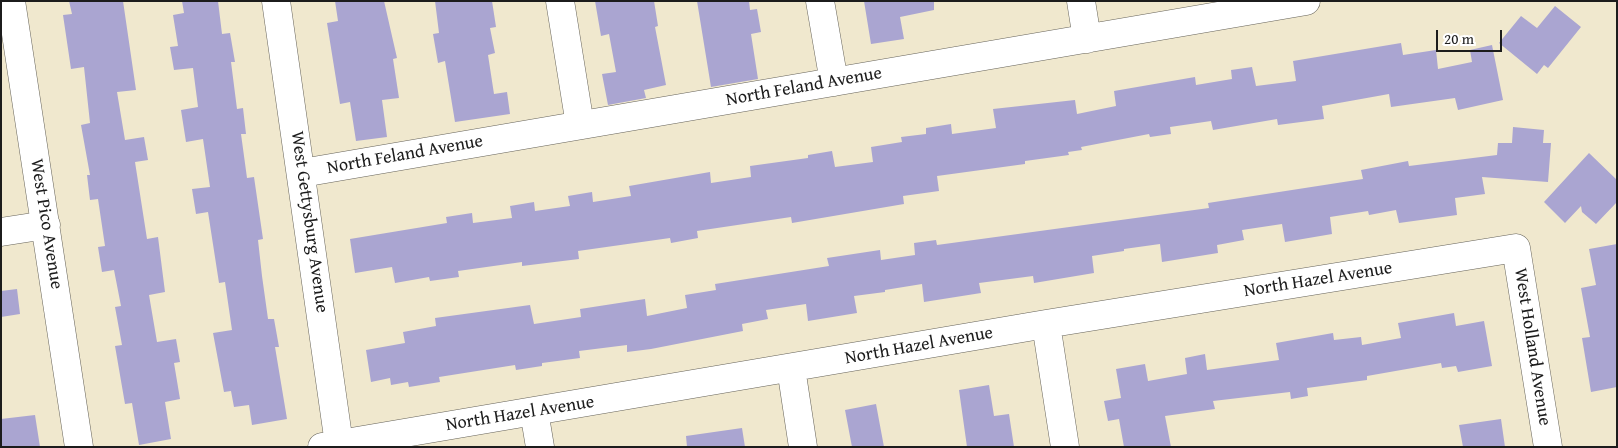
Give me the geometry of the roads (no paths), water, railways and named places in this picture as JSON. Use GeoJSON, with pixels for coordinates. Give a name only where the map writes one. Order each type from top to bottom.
{"type":"FeatureCollection","features":[{"type":"Feature","properties":{"kind":"street","name":"West Pico Avenue"},"geometry":{"type":"LineString","coordinates":[[11,1],[79,447]]}},
{"type":"Feature","properties":{"kind":"street","name":"West Gettysburg Avenue"},"geometry":{"type":"LineString","coordinates":[[276,1],[302,173],[331,445]]}},
{"type":"Feature","properties":{"kind":"street"},"geometry":{"type":"LineString","coordinates":[[560,1],[580,125]]}},
{"type":"Feature","properties":{"kind":"street"},"geometry":{"type":"LineString","coordinates":[[820,1],[834,82]]}},
{"type":"Feature","properties":{"kind":"street"},"geometry":{"type":"LineString","coordinates":[[1081,1],[1087,39]]}},
{"type":"Feature","properties":{"kind":"street","name":"North Feland Avenue"},"geometry":{"type":"LineString","coordinates":[[302,173],[1306,1]]}},
{"type":"Feature","properties":{"kind":"street"},"geometry":{"type":"LineString","coordinates":[[1,232],[46,225]]}},
{"type":"Feature","properties":{"kind":"street","name":"North Hazel Avenue"},"geometry":{"type":"LineString","coordinates":[[331,445],[1046,324],[1516,248]]}},
{"type":"Feature","properties":{"kind":"street","name":"West Holland Avenue"},"geometry":{"type":"LineString","coordinates":[[1516,248],[1548,447]]}},
{"type":"Feature","properties":{"kind":"street"},"geometry":{"type":"LineString","coordinates":[[1046,324],[1065,447]]}},
{"type":"Feature","properties":{"kind":"street"},"geometry":{"type":"LineString","coordinates":[[791,368],[804,447]]}},
{"type":"Feature","properties":{"kind":"street"},"geometry":{"type":"LineString","coordinates":[[534,411],[540,447]]}}]}
